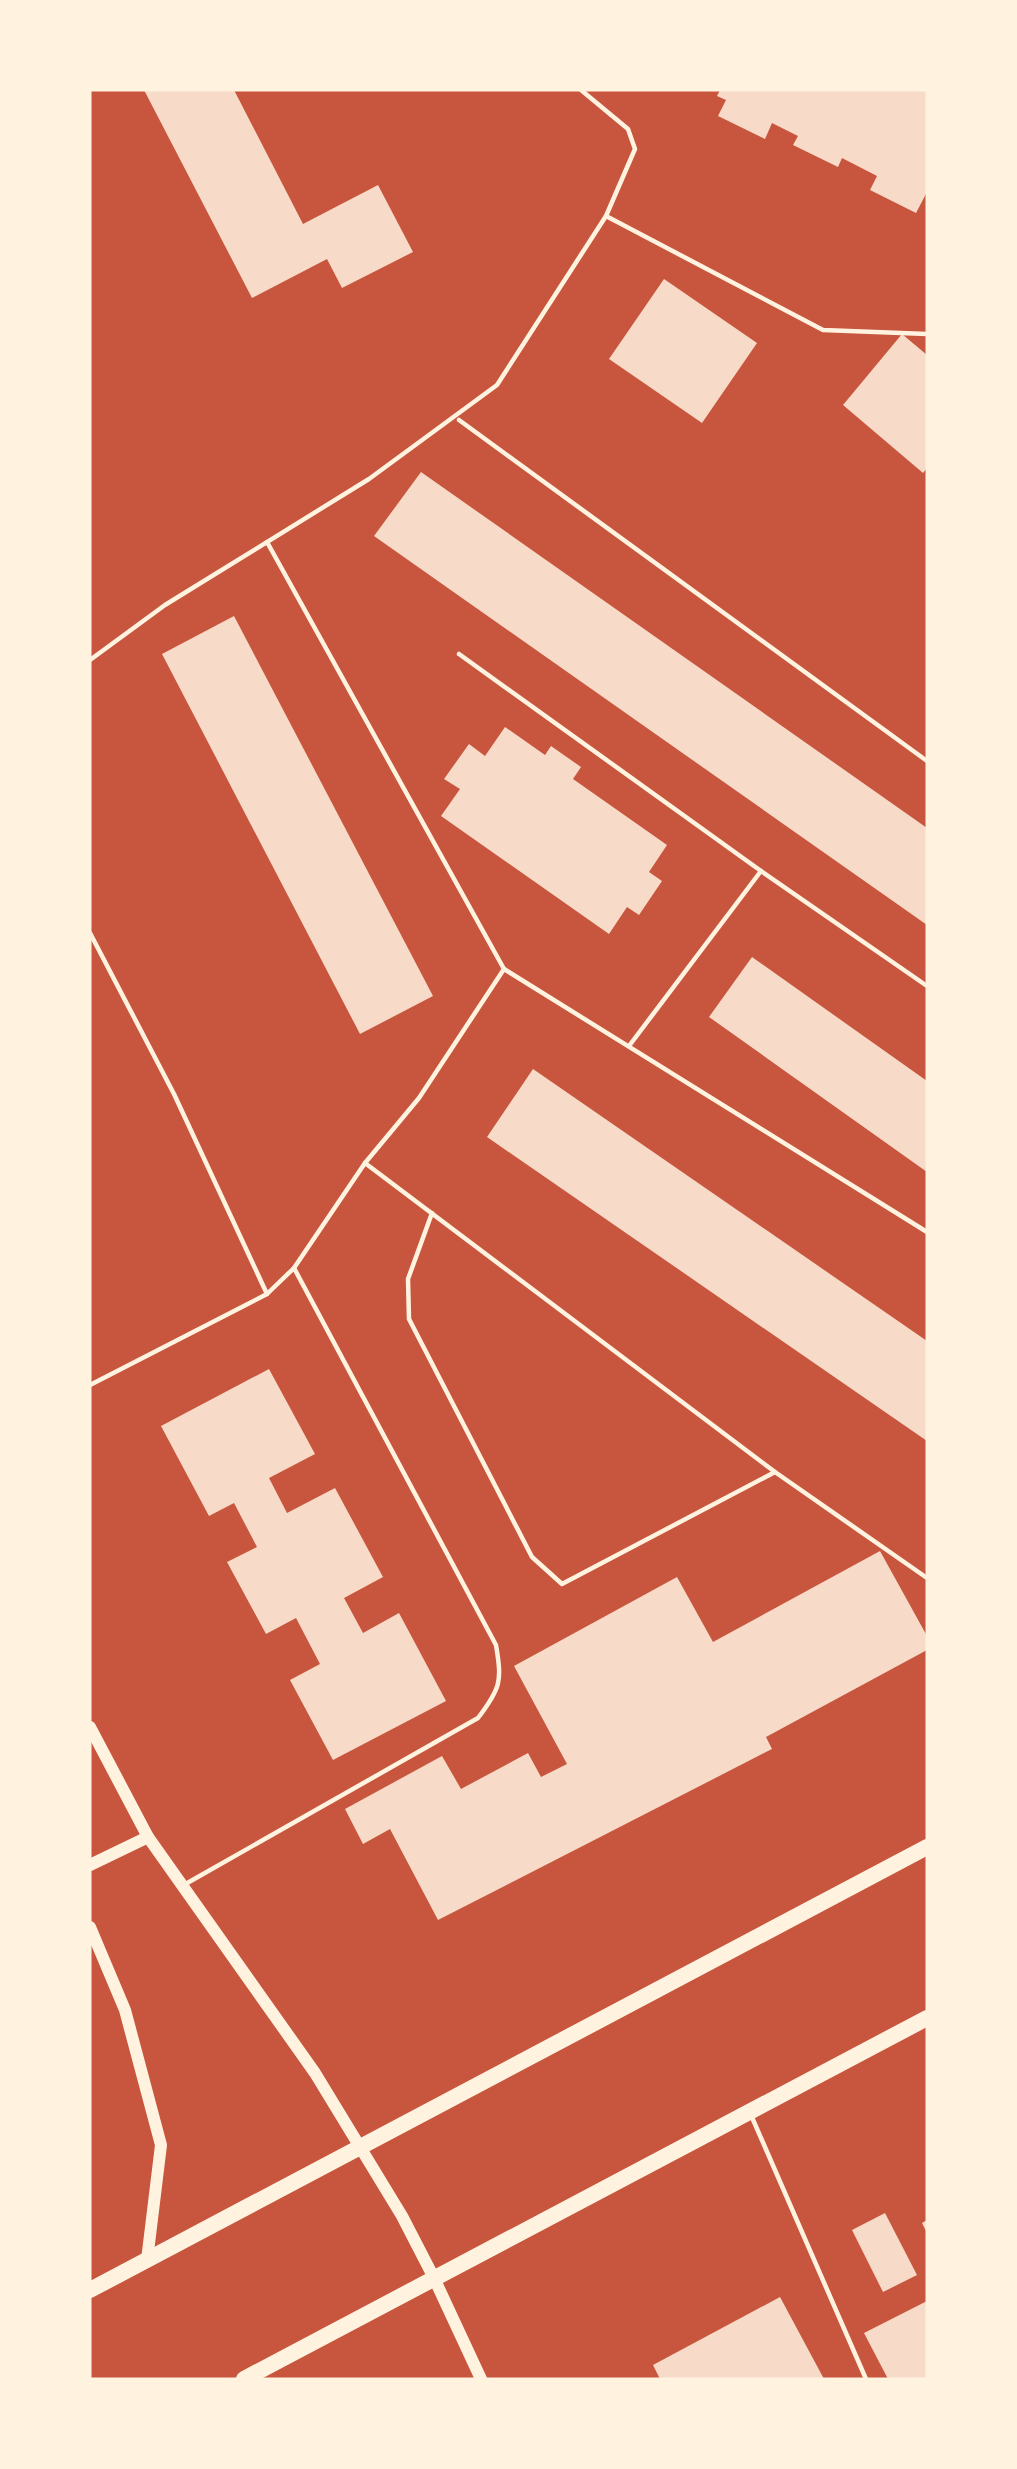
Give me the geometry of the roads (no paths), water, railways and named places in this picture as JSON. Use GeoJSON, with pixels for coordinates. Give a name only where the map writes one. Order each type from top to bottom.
{"type":"FeatureCollection","features":[{"type":"Feature","properties":{"kind":"highway"},"geometry":{"type":"LineString","coordinates":[[93,2284],[147,2260],[927,1847]]}},
{"type":"Feature","properties":{"kind":"highway"},"geometry":{"type":"LineString","coordinates":[[244,2379],[927,2018]]}},
{"type":"Feature","properties":{"kind":"main road"},"geometry":{"type":"LineString","coordinates":[[90,1727],[148,1837],[315,2073],[402,2216],[481,2379]]}},
{"type":"Feature","properties":{"kind":"main road"},"geometry":{"type":"LineString","coordinates":[[90,1865],[148,1837]]}},
{"type":"Feature","properties":{"kind":"main road"},"geometry":{"type":"LineString","coordinates":[[90,1927],[125,2010],[161,2145],[147,2260]]}},
{"type":"Feature","properties":{"kind":"lane"},"geometry":{"type":"LineString","coordinates":[[90,660],[165,606],[369,479],[496,386],[606,216],[635,149],[628,129],[581,90]]}},
{"type":"Feature","properties":{"kind":"lane"},"geometry":{"type":"LineString","coordinates":[[606,216],[823,330],[927,334]]}},
{"type":"Feature","properties":{"kind":"lane"},"geometry":{"type":"LineString","coordinates":[[459,420],[927,761]]}},
{"type":"Feature","properties":{"kind":"lane"},"geometry":{"type":"LineString","coordinates":[[267,542],[504,969],[927,1232]]}},
{"type":"Feature","properties":{"kind":"lane"},"geometry":{"type":"LineString","coordinates":[[459,654],[761,871],[927,986]]}},
{"type":"Feature","properties":{"kind":"lane"},"geometry":{"type":"LineString","coordinates":[[629,1046],[761,871]]}},
{"type":"Feature","properties":{"kind":"lane"},"geometry":{"type":"LineString","coordinates":[[90,933],[174,1094],[267,1294]]}},
{"type":"Feature","properties":{"kind":"lane"},"geometry":{"type":"LineString","coordinates":[[90,1385],[267,1294],[294,1268],[366,1162],[419,1098],[504,969]]}},
{"type":"Feature","properties":{"kind":"lane"},"geometry":{"type":"LineString","coordinates":[[366,1162],[775,1472],[927,1578]]}},
{"type":"Feature","properties":{"kind":"lane"},"geometry":{"type":"LineString","coordinates":[[432,1213],[408,1279],[409,1319],[532,1557],[562,1584],[775,1472]]}},
{"type":"Feature","properties":{"kind":"lane"},"geometry":{"type":"LineString","coordinates":[[183,1886],[478,1718],[489,1705],[501,1678],[496,1645],[294,1268]]}},
{"type":"Feature","properties":{"kind":"lane"},"geometry":{"type":"LineString","coordinates":[[749,2112],[866,2379]]}}]}
